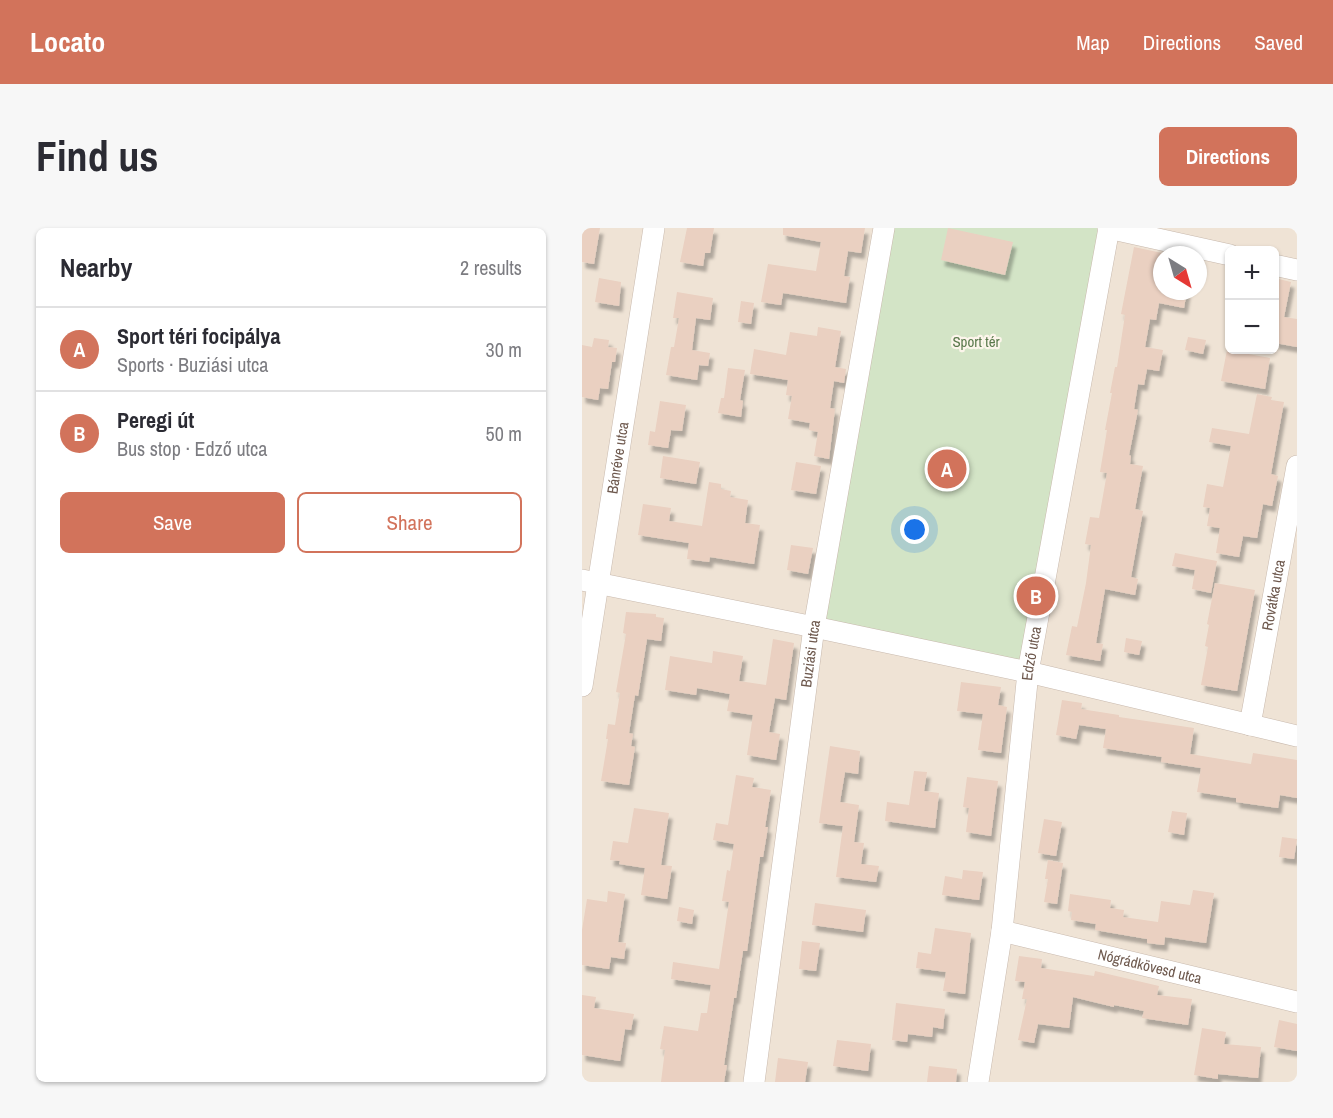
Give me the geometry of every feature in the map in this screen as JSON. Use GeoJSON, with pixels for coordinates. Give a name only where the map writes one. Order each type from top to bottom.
{"type":"FeatureCollection","features":[{"type":"Feature","properties":{"kind":"street","name":"Bánréve utca"},"geometry":{"type":"LineString","coordinates":[[582,686],[590,582],[654,228]]}},
{"type":"Feature","properties":{"kind":"street","name":"Buziási utca"},"geometry":{"type":"LineString","coordinates":[[754,1082],[814,627],[884,228]]}},
{"type":"Feature","properties":{"kind":"street"},"geometry":{"type":"LineString","coordinates":[[1109,228],[1225,254]]}},
{"type":"Feature","properties":{"kind":"street","name":"Edző utca"},"geometry":{"type":"LineString","coordinates":[[978,1082],[1002,931],[1028,672],[1109,228]]}},
{"type":"Feature","properties":{"kind":"street"},"geometry":{"type":"LineString","coordinates":[[1279,266],[1297,270]]}},
{"type":"Feature","properties":{"kind":"street","name":"Rovátka utca"},"geometry":{"type":"LineString","coordinates":[[1250,725],[1297,466]]}},
{"type":"Feature","properties":{"kind":"street"},"geometry":{"type":"LineString","coordinates":[[590,582],[1028,672],[1297,736]]}},
{"type":"Feature","properties":{"kind":"street","name":"Nógrádkövesd utca"},"geometry":{"type":"LineString","coordinates":[[1002,931],[1297,1002]]}},
{"type":"Feature","properties":{"kind":"shaded area"},"geometry":{"type":"Polygon","coordinates":[[[582,228],[1297,228],[1297,1082],[582,1082],[582,228]]]}},
{"type":"Feature","properties":{"kind":"green space","name":"Sport tér"},"geometry":{"type":"Polygon","coordinates":[[[884,228],[1109,228],[1028,672],[814,627],[884,228]]]}},
{"type":"Feature","properties":{"kind":"building"},"geometry":{"type":"Polygon","coordinates":[[[582,228],[600,228],[594,264],[582,262],[582,228]]]}},
{"type":"Feature","properties":{"kind":"building"},"geometry":{"type":"Polygon","coordinates":[[[687,228],[714,228],[710,253],[705,253],[703,266],[680,262],[687,228]]]}},
{"type":"Feature","properties":{"kind":"building"},"geometry":{"type":"Polygon","coordinates":[[[783,228],[865,228],[861,253],[848,251],[844,276],[850,277],[846,303],[783,293],[781,305],[761,302],[768,264],[816,271],[821,242],[783,235],[783,228]]]}},
{"type":"Feature","properties":{"kind":"building"},"geometry":{"type":"Polygon","coordinates":[[[948,228],[1013,242],[1005,275],[941,260],[948,228]]]}},
{"type":"Feature","properties":{"kind":"building"},"geometry":{"type":"Polygon","coordinates":[[[1134,247],[1153,251],[1153,300],[1185,300],[1184,308],[1159,303],[1156,320],[1150,319],[1145,347],[1163,350],[1159,371],[1147,369],[1144,385],[1138,384],[1134,409],[1138,410],[1129,455],[1131,456],[1130,464],[1143,466],[1135,509],[1143,511],[1131,577],[1138,579],[1135,595],[1105,589],[1096,643],[1103,644],[1100,661],[1066,655],[1072,626],[1077,627],[1086,583],[1091,545],[1085,544],[1090,517],[1099,518],[1107,473],[1100,472],[1112,393],[1110,393],[1115,367],[1117,367],[1125,315],[1121,314],[1134,247]]]}},
{"type":"Feature","properties":{"kind":"building"},"geometry":{"type":"Polygon","coordinates":[[[599,278],[621,282],[619,306],[595,302],[599,278]]]}},
{"type":"Feature","properties":{"kind":"building"},"geometry":{"type":"Polygon","coordinates":[[[1279,279],[1291,282],[1284,317],[1297,319],[1297,347],[1279,344],[1279,279]]]}},
{"type":"Feature","properties":{"kind":"building"},"geometry":{"type":"Polygon","coordinates":[[[677,292],[713,298],[710,320],[696,318],[692,350],[710,353],[708,366],[699,365],[697,380],[666,375],[679,318],[673,318],[677,292]]]}},
{"type":"Feature","properties":{"kind":"building"},"geometry":{"type":"Polygon","coordinates":[[[741,301],[754,303],[751,324],[738,322],[741,301]]]}},
{"type":"Feature","properties":{"kind":"building"},"geometry":{"type":"Polygon","coordinates":[[[818,327],[841,331],[835,367],[846,369],[844,383],[834,381],[830,408],[835,409],[829,459],[814,456],[818,432],[809,430],[810,423],[788,419],[792,396],[786,395],[788,380],[750,374],[754,349],[786,355],[790,332],[817,336],[818,327]]]}},
{"type":"Feature","properties":{"kind":"building"},"geometry":{"type":"Polygon","coordinates":[[[1188,337],[1206,340],[1203,354],[1185,350],[1188,337]]]}},
{"type":"Feature","properties":{"kind":"building"},"geometry":{"type":"Polygon","coordinates":[[[594,338],[609,340],[608,347],[617,348],[615,362],[612,362],[608,389],[600,388],[598,400],[582,397],[582,345],[592,347],[594,338]]]}},
{"type":"Feature","properties":{"kind":"building"},"geometry":{"type":"Polygon","coordinates":[[[1226,354],[1248,354],[1270,358],[1265,389],[1221,381],[1226,354]]]}},
{"type":"Feature","properties":{"kind":"building"},"geometry":{"type":"Polygon","coordinates":[[[728,368],[745,370],[740,400],[743,401],[741,417],[718,413],[721,398],[724,398],[728,368]]]}},
{"type":"Feature","properties":{"kind":"building"},"geometry":{"type":"Polygon","coordinates":[[[1257,394],[1284,402],[1271,474],[1278,476],[1272,506],[1263,504],[1257,538],[1243,536],[1239,557],[1216,553],[1220,528],[1207,526],[1210,508],[1203,507],[1207,484],[1223,487],[1231,446],[1209,442],[1212,428],[1249,434],[1257,394]]]}},
{"type":"Feature","properties":{"kind":"building"},"geometry":{"type":"Polygon","coordinates":[[[660,401],[686,405],[682,431],[671,430],[668,448],[648,445],[650,431],[655,432],[660,401]]]}},
{"type":"Feature","properties":{"kind":"building"},"geometry":{"type":"Polygon","coordinates":[[[663,456],[700,462],[696,484],[660,478],[663,456]]]}},
{"type":"Feature","properties":{"kind":"building"},"geometry":{"type":"Polygon","coordinates":[[[796,462],[821,466],[816,494],[791,490],[796,462]]]}},
{"type":"Feature","properties":{"kind":"building"},"geometry":{"type":"Polygon","coordinates":[[[709,482],[721,484],[721,489],[731,491],[730,497],[748,500],[745,523],[760,525],[754,564],[710,557],[709,562],[687,559],[689,543],[638,535],[643,504],[671,508],[669,521],[702,526],[709,482]]]}},
{"type":"Feature","properties":{"kind":"building"},"geometry":{"type":"Polygon","coordinates":[[[791,545],[813,548],[808,574],[787,570],[791,545]]]}},
{"type":"Feature","properties":{"kind":"building"},"geometry":{"type":"Polygon","coordinates":[[[1175,553],[1217,561],[1211,593],[1192,589],[1195,570],[1172,566],[1175,553]]]}},
{"type":"Feature","properties":{"kind":"building"},"geometry":{"type":"Polygon","coordinates":[[[1215,583],[1255,590],[1237,691],[1201,685],[1208,647],[1205,646],[1209,625],[1207,624],[1215,583]]]}},
{"type":"Feature","properties":{"kind":"building"},"geometry":{"type":"Polygon","coordinates":[[[626,612],[656,614],[656,617],[664,618],[661,641],[647,639],[638,696],[635,695],[629,733],[633,734],[631,746],[635,747],[629,785],[601,781],[608,739],[606,739],[608,724],[615,725],[620,693],[616,692],[626,634],[623,633],[626,612]]]}},
{"type":"Feature","properties":{"kind":"building"},"geometry":{"type":"Polygon","coordinates":[[[1126,638],[1142,641],[1139,655],[1124,652],[1126,638]]]}},
{"type":"Feature","properties":{"kind":"building"},"geometry":{"type":"Polygon","coordinates":[[[773,639],[794,643],[786,700],[775,698],[769,732],[780,734],[776,760],[747,755],[753,715],[727,711],[730,694],[697,688],[696,695],[665,690],[670,656],[712,663],[713,651],[743,656],[739,681],[766,685],[773,639]]]}},
{"type":"Feature","properties":{"kind":"building"},"geometry":{"type":"Polygon","coordinates":[[[961,682],[1001,687],[998,705],[1007,707],[1001,753],[978,750],[983,714],[957,711],[961,682]]]}},
{"type":"Feature","properties":{"kind":"building"},"geometry":{"type":"Polygon","coordinates":[[[1062,700],[1082,703],[1081,709],[1194,728],[1190,754],[1251,764],[1253,753],[1297,760],[1297,798],[1280,795],[1278,808],[1236,802],[1236,798],[1197,792],[1201,768],[1161,762],[1162,757],[1103,748],[1106,729],[1079,725],[1076,739],[1056,735],[1062,700]]]}},
{"type":"Feature","properties":{"kind":"building"},"geometry":{"type":"Polygon","coordinates":[[[830,746],[860,751],[858,774],[845,772],[840,802],[859,805],[854,842],[864,843],[861,864],[879,866],[876,882],[836,877],[843,826],[819,823],[830,746]]]}},
{"type":"Feature","properties":{"kind":"building"},"geometry":{"type":"Polygon","coordinates":[[[914,771],[927,772],[924,791],[939,793],[935,828],[885,821],[887,802],[909,805],[914,771]]]}},
{"type":"Feature","properties":{"kind":"building"},"geometry":{"type":"Polygon","coordinates":[[[736,775],[754,778],[752,787],[771,790],[765,827],[768,827],[763,857],[760,857],[747,951],[743,951],[736,998],[734,998],[724,1065],[727,1065],[724,1082],[661,1082],[665,1050],[660,1049],[664,1026],[698,1031],[701,1013],[707,1013],[711,985],[671,979],[673,962],[719,969],[729,902],[722,901],[734,844],[713,840],[716,823],[728,825],[736,775]]]}},
{"type":"Feature","properties":{"kind":"building"},"geometry":{"type":"Polygon","coordinates":[[[967,777],[998,781],[991,836],[966,832],[969,808],[963,807],[967,777]]]}},
{"type":"Feature","properties":{"kind":"building"},"geometry":{"type":"Polygon","coordinates":[[[634,808],[669,813],[661,865],[672,866],[667,899],[641,895],[645,868],[619,864],[620,861],[610,860],[613,841],[628,843],[634,808]]]}},
{"type":"Feature","properties":{"kind":"building"},"geometry":{"type":"Polygon","coordinates":[[[1172,811],[1187,813],[1184,835],[1168,832],[1172,811]]]}},
{"type":"Feature","properties":{"kind":"building"},"geometry":{"type":"Polygon","coordinates":[[[1044,819],[1062,822],[1056,856],[1038,853],[1044,819]]]}},
{"type":"Feature","properties":{"kind":"building"},"geometry":{"type":"Polygon","coordinates":[[[1282,837],[1297,839],[1294,859],[1279,857],[1282,837]]]}},
{"type":"Feature","properties":{"kind":"building"},"geometry":{"type":"Polygon","coordinates":[[[1048,860],[1063,863],[1057,904],[1044,902],[1048,879],[1045,879],[1048,860]]]}},
{"type":"Feature","properties":{"kind":"building"},"geometry":{"type":"Polygon","coordinates":[[[963,870],[983,872],[979,900],[942,895],[945,876],[962,879],[963,870]]]}},
{"type":"Feature","properties":{"kind":"building"},"geometry":{"type":"Polygon","coordinates":[[[1193,890],[1214,893],[1206,943],[1165,937],[1164,945],[1147,943],[1147,939],[1095,930],[1096,924],[1071,920],[1072,912],[1068,911],[1070,894],[1111,900],[1110,908],[1124,910],[1123,917],[1158,922],[1161,901],[1190,905],[1193,890]]]}},
{"type":"Feature","properties":{"kind":"building"},"geometry":{"type":"Polygon","coordinates":[[[608,891],[625,894],[618,942],[626,943],[624,959],[611,957],[609,969],[582,965],[582,930],[587,899],[607,902],[608,891]]]}},
{"type":"Feature","properties":{"kind":"building"},"geometry":{"type":"Polygon","coordinates":[[[815,903],[866,910],[863,932],[812,925],[815,903]]]}},
{"type":"Feature","properties":{"kind":"building"},"geometry":{"type":"Polygon","coordinates":[[[679,907],[694,910],[692,924],[677,921],[679,907]]]}},
{"type":"Feature","properties":{"kind":"building"},"geometry":{"type":"Polygon","coordinates":[[[935,928],[971,933],[965,994],[943,991],[946,972],[916,968],[918,952],[931,954],[935,928]]]}},
{"type":"Feature","properties":{"kind":"building"},"geometry":{"type":"Polygon","coordinates":[[[802,941],[820,943],[816,971],[799,969],[802,941]]]}},
{"type":"Feature","properties":{"kind":"building"},"geometry":{"type":"Polygon","coordinates":[[[1019,956],[1042,959],[1041,968],[1094,976],[1095,971],[1159,986],[1157,995],[1192,999],[1188,1025],[1142,1018],[1144,1011],[1114,1005],[1114,1007],[1073,997],[1069,1028],[1038,1024],[1034,1043],[1018,1040],[1027,999],[1022,999],[1025,982],[1015,981],[1019,956]]]}},
{"type":"Feature","properties":{"kind":"building"},"geometry":{"type":"Polygon","coordinates":[[[582,995],[596,997],[594,1008],[634,1014],[631,1030],[625,1029],[620,1061],[582,1055],[582,995]]]}},
{"type":"Feature","properties":{"kind":"building"},"geometry":{"type":"Polygon","coordinates":[[[896,1003],[945,1009],[943,1029],[933,1027],[932,1037],[908,1034],[907,1042],[892,1040],[896,1003]]]}},
{"type":"Feature","properties":{"kind":"building"},"geometry":{"type":"Polygon","coordinates":[[[1279,1020],[1297,1024],[1297,1051],[1274,1047],[1279,1020]]]}},
{"type":"Feature","properties":{"kind":"building"},"geometry":{"type":"Polygon","coordinates":[[[1202,1028],[1226,1032],[1224,1044],[1261,1047],[1258,1078],[1218,1074],[1218,1079],[1194,1075],[1202,1028]]]}},
{"type":"Feature","properties":{"kind":"building"},"geometry":{"type":"Polygon","coordinates":[[[837,1040],[871,1044],[868,1071],[833,1066],[837,1040]]]}},
{"type":"Feature","properties":{"kind":"building"},"geometry":{"type":"Polygon","coordinates":[[[778,1058],[808,1062],[805,1082],[775,1082],[778,1058]]]}},
{"type":"Feature","properties":{"kind":"building"},"geometry":{"type":"Polygon","coordinates":[[[929,1066],[957,1069],[956,1082],[927,1082],[929,1066]]]}},
{"type":"Feature","properties":{"kind":"place","name":"Sport téri focipálya"},"geometry":{"type":"Point","coordinates":[947,469]}},
{"type":"Feature","properties":{"kind":"place","name":"Peregi út"},"geometry":{"type":"Point","coordinates":[1036,596]}}]}
